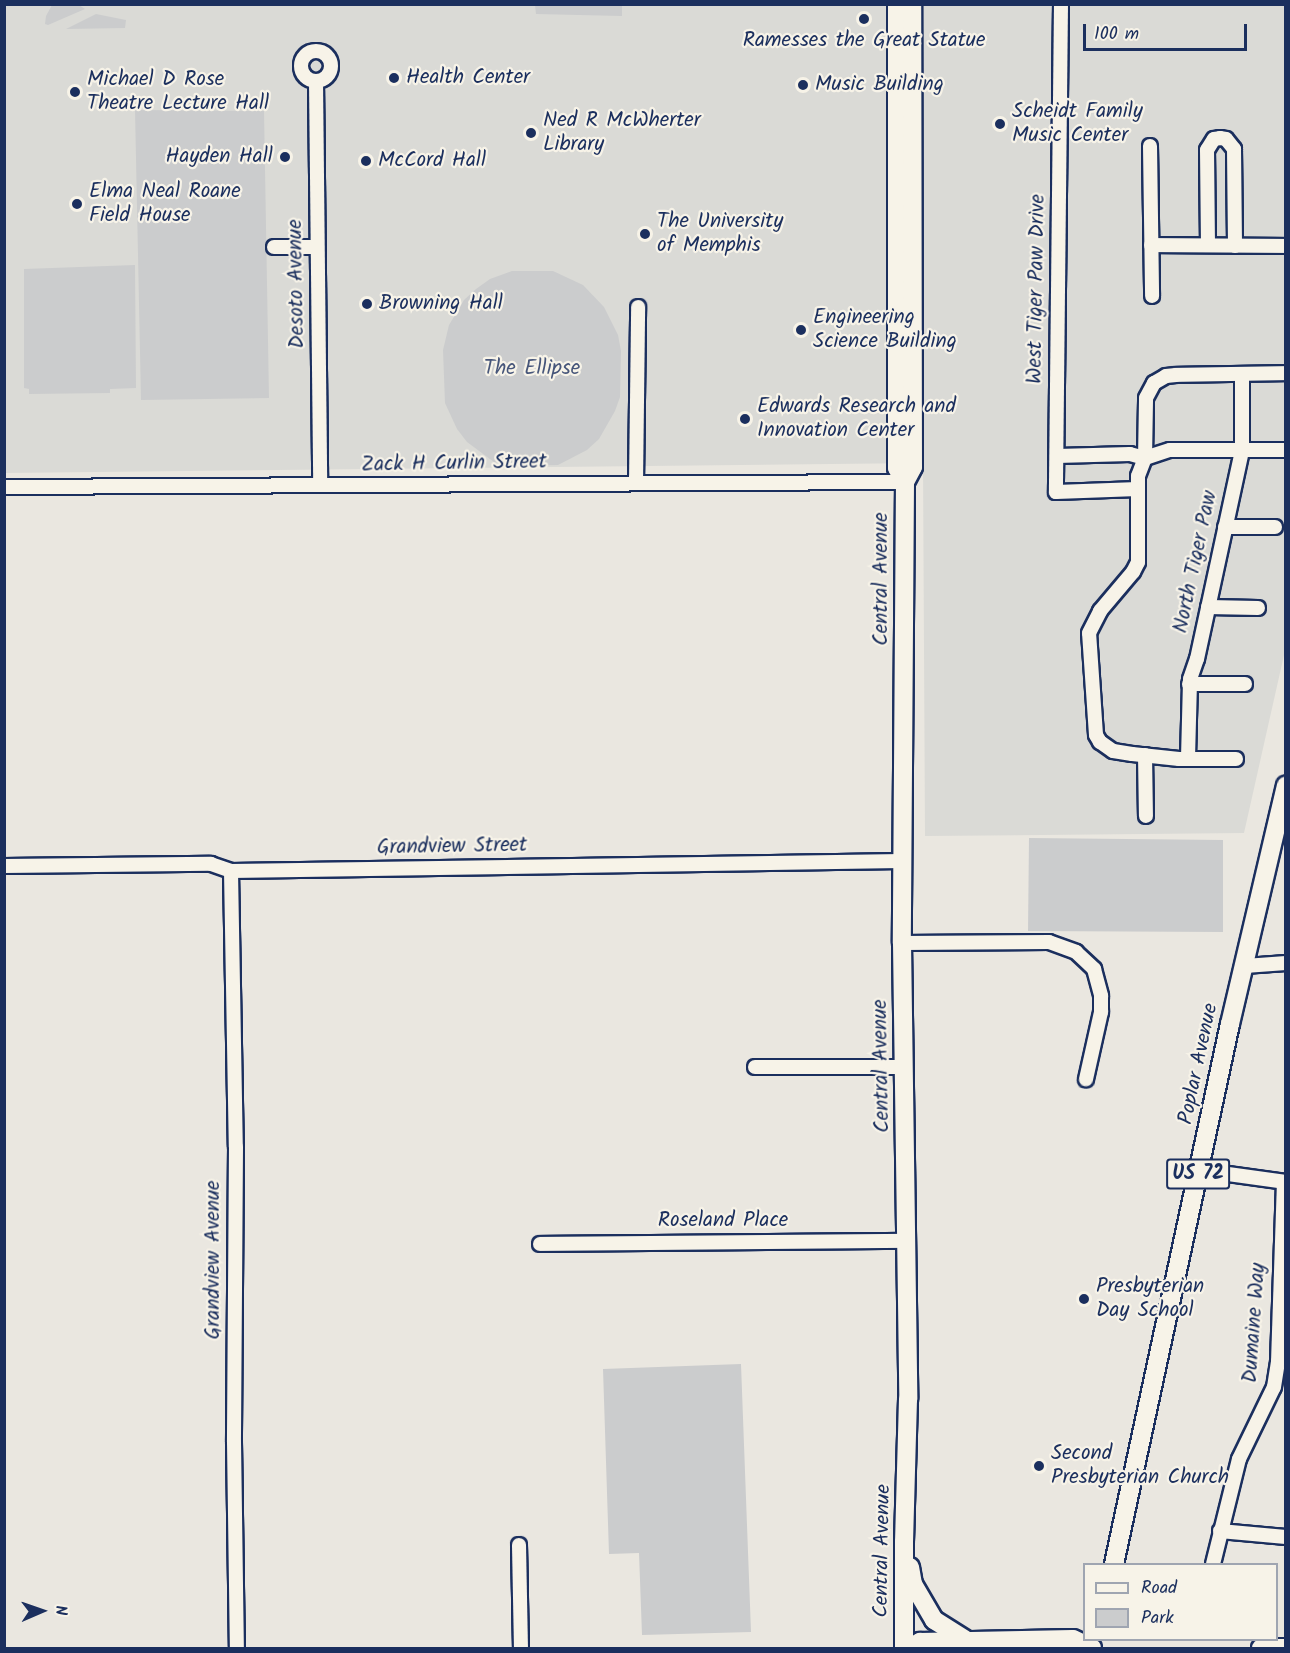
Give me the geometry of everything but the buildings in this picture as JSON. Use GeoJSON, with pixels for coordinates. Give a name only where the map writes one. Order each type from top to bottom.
{"type":"FeatureCollection","features":[{"type":"Feature","properties":{"kind":"main road","name":"Central Avenue"},"geometry":{"type":"LineString","coordinates":[[897,4],[897,468],[904,482],[902,942],[908,1399],[904,1648]]}},
{"type":"Feature","properties":{"kind":"main road","name":"Central Avenue"},"geometry":{"type":"LineString","coordinates":[[904,482],[913,467],[912,4]]}},
{"type":"Feature","properties":{"kind":"main road","name":"Poplar Avenue"},"geometry":{"type":"LineString","coordinates":[[1114,1563],[1199,1170],[1286,785]]}},
{"type":"Feature","properties":{"kind":"main road"},"geometry":{"type":"LineString","coordinates":[[904,1542],[914,1584],[924,1606],[934,1620],[968,1641]]}},
{"type":"Feature","properties":{"kind":"main road"},"geometry":{"type":"LineString","coordinates":[[910,1648],[920,1642],[1072,1639],[1092,1648]]}},
{"type":"Feature","properties":{"kind":"main road"},"geometry":{"type":"LineString","coordinates":[[1261,1648],[1286,1648]]}},
{"type":"Feature","properties":{"kind":"street","name":"West Tiger Paw Drive"},"geometry":{"type":"LineString","coordinates":[[1060,4],[1056,492],[1138,489]]}},
{"type":"Feature","properties":{"kind":"street","name":"Desoto Avenue"},"geometry":{"type":"LineString","coordinates":[[316,81],[320,485]]}},
{"type":"Feature","properties":{"kind":"street"},"geometry":{"type":"LineString","coordinates":[[1208,245],[1207,150],[1214,140],[1220,138],[1230,142],[1234,149],[1235,246]]}},
{"type":"Feature","properties":{"kind":"street"},"geometry":{"type":"LineString","coordinates":[[1150,146],[1152,296]]}},
{"type":"Feature","properties":{"kind":"street"},"geometry":{"type":"LineString","coordinates":[[1152,245],[1286,246]]}},
{"type":"Feature","properties":{"kind":"street"},"geometry":{"type":"LineString","coordinates":[[274,248],[317,247]]}},
{"type":"Feature","properties":{"kind":"street"},"geometry":{"type":"LineString","coordinates":[[636,483],[639,307]]}},
{"type":"Feature","properties":{"kind":"street"},"geometry":{"type":"LineString","coordinates":[[1236,759],[1188,758],[1113,751],[1100,742],[1096,735],[1089,633],[1100,611],[1136,567],[1139,556],[1138,489],[1140,469],[1145,458],[1145,405],[1154,383],[1166,376],[1176,375],[1286,373]]}},
{"type":"Feature","properties":{"kind":"street","name":"North Tiger Paw"},"geometry":{"type":"LineString","coordinates":[[1188,758],[1190,684],[1242,451],[1242,374]]}},
{"type":"Feature","properties":{"kind":"street"},"geometry":{"type":"LineString","coordinates":[[1057,456],[1130,454],[1145,458],[1170,450],[1286,450]]}},
{"type":"Feature","properties":{"kind":"street","name":"Zack H Curlin Street"},"geometry":{"type":"LineString","coordinates":[[4,487],[904,482]]}},
{"type":"Feature","properties":{"kind":"street"},"geometry":{"type":"LineString","coordinates":[[1225,527],[1275,527]]}},
{"type":"Feature","properties":{"kind":"street"},"geometry":{"type":"LineString","coordinates":[[1208,607],[1257,608]]}},
{"type":"Feature","properties":{"kind":"street"},"geometry":{"type":"LineString","coordinates":[[1190,684],[1245,684]]}},
{"type":"Feature","properties":{"kind":"street"},"geometry":{"type":"LineString","coordinates":[[1145,755],[1146,816]]}},
{"type":"Feature","properties":{"kind":"street","name":"Grandview Street"},"geometry":{"type":"LineString","coordinates":[[4,866],[211,864],[231,871],[902,861]]}},
{"type":"Feature","properties":{"kind":"street","name":"Grandview Avenue"},"geometry":{"type":"LineString","coordinates":[[231,871],[236,1147],[234,1422],[237,1648]]}},
{"type":"Feature","properties":{"kind":"street"},"geometry":{"type":"LineString","coordinates":[[902,942],[1049,942],[1076,952],[1094,969],[1101,996],[1101,1012],[1086,1079]]}},
{"type":"Feature","properties":{"kind":"street"},"geometry":{"type":"LineString","coordinates":[[1245,966],[1286,963]]}},
{"type":"Feature","properties":{"kind":"street"},"geometry":{"type":"LineString","coordinates":[[755,1067],[904,1067]]}},
{"type":"Feature","properties":{"kind":"street"},"geometry":{"type":"LineString","coordinates":[[1199,1170],[1285,1182]]}},
{"type":"Feature","properties":{"kind":"street","name":"Dumaine Way"},"geometry":{"type":"LineString","coordinates":[[1213,1563],[1239,1460],[1274,1387],[1278,1362],[1285,1182]]}},
{"type":"Feature","properties":{"kind":"street","name":"Roseland Place"},"geometry":{"type":"LineString","coordinates":[[540,1244],[907,1241]]}},
{"type":"Feature","properties":{"kind":"street"},"geometry":{"type":"LineString","coordinates":[[1220,1532],[1286,1537]]}},
{"type":"Feature","properties":{"kind":"street"},"geometry":{"type":"LineString","coordinates":[[519,1545],[521,1648]]}},
{"type":"Feature","properties":{"kind":"shaded area","name":"The University of Memphis"},"geometry":{"type":"Polygon","coordinates":[[[4,5],[1285,5],[1286,646],[1244,833],[925,836],[923,463],[5,473],[4,5]]]}},
{"type":"Feature","properties":{"kind":"green space"},"geometry":{"type":"Polygon","coordinates":[[[52,5],[79,5],[85,9],[48,25],[45,24],[46,16],[52,5]]]}},
{"type":"Feature","properties":{"kind":"green space"},"geometry":{"type":"Polygon","coordinates":[[[535,5],[622,5],[622,16],[536,14],[535,5]]]}},
{"type":"Feature","properties":{"kind":"green space"},"geometry":{"type":"Polygon","coordinates":[[[96,14],[126,20],[125,28],[66,29],[96,14]]]}},
{"type":"Feature","properties":{"kind":"green space"},"geometry":{"type":"Polygon","coordinates":[[[135,110],[264,111],[269,398],[141,400],[135,110]]]}},
{"type":"Feature","properties":{"kind":"green space"},"geometry":{"type":"Polygon","coordinates":[[[135,265],[136,388],[110,389],[110,393],[29,394],[29,389],[24,388],[24,269],[135,265]]]}},
{"type":"Feature","properties":{"kind":"green space","name":"The Ellipse"},"geometry":{"type":"Polygon","coordinates":[[[512,271],[553,271],[583,285],[604,307],[618,335],[621,351],[620,397],[615,411],[599,439],[587,450],[558,465],[511,466],[494,462],[467,442],[457,429],[445,403],[443,350],[449,325],[464,300],[476,289],[490,279],[512,271]]]}},
{"type":"Feature","properties":{"kind":"green space"},"geometry":{"type":"Polygon","coordinates":[[[1029,838],[1223,840],[1223,932],[1028,931],[1029,838]]]}},
{"type":"Feature","properties":{"kind":"green space"},"geometry":{"type":"Polygon","coordinates":[[[741,1364],[751,1632],[642,1635],[639,1553],[609,1554],[603,1369],[741,1364]]]}},
{"type":"Feature","properties":{"kind":"place","name":"Ramesses the Great Statue"},"geometry":{"type":"Point","coordinates":[864,19]}},
{"type":"Feature","properties":{"kind":"place","name":"Health Center"},"geometry":{"type":"Point","coordinates":[394,78]}},
{"type":"Feature","properties":{"kind":"place","name":"Music Building"},"geometry":{"type":"Point","coordinates":[803,85]}},
{"type":"Feature","properties":{"kind":"place","name":"Michael D Rose Theatre Lecture Hall"},"geometry":{"type":"Point","coordinates":[75,92]}},
{"type":"Feature","properties":{"kind":"place","name":"Scheidt Family Music Center"},"geometry":{"type":"Point","coordinates":[1000,124]}},
{"type":"Feature","properties":{"kind":"place","name":"Ned R McWherter Library"},"geometry":{"type":"Point","coordinates":[531,133]}},
{"type":"Feature","properties":{"kind":"place","name":"Hayden Hall"},"geometry":{"type":"Point","coordinates":[285,157]}},
{"type":"Feature","properties":{"kind":"place","name":"McCord Hall"},"geometry":{"type":"Point","coordinates":[366,161]}},
{"type":"Feature","properties":{"kind":"place","name":"Elma Neal Roane Field House"},"geometry":{"type":"Point","coordinates":[77,204]}},
{"type":"Feature","properties":{"kind":"place","name":"The University of Memphis"},"geometry":{"type":"Point","coordinates":[645,234]}},
{"type":"Feature","properties":{"kind":"place","name":"Browning Hall"},"geometry":{"type":"Point","coordinates":[367,304]}},
{"type":"Feature","properties":{"kind":"place","name":"Engineering Science Building"},"geometry":{"type":"Point","coordinates":[801,330]}},
{"type":"Feature","properties":{"kind":"place","name":"Edwards Research and Innovation Center"},"geometry":{"type":"Point","coordinates":[745,419]}},
{"type":"Feature","properties":{"kind":"place","name":"Presbyterian Day School"},"geometry":{"type":"Point","coordinates":[1084,1299]}},
{"type":"Feature","properties":{"kind":"place","name":"Second Presbyterian Church"},"geometry":{"type":"Point","coordinates":[1039,1466]}}]}
